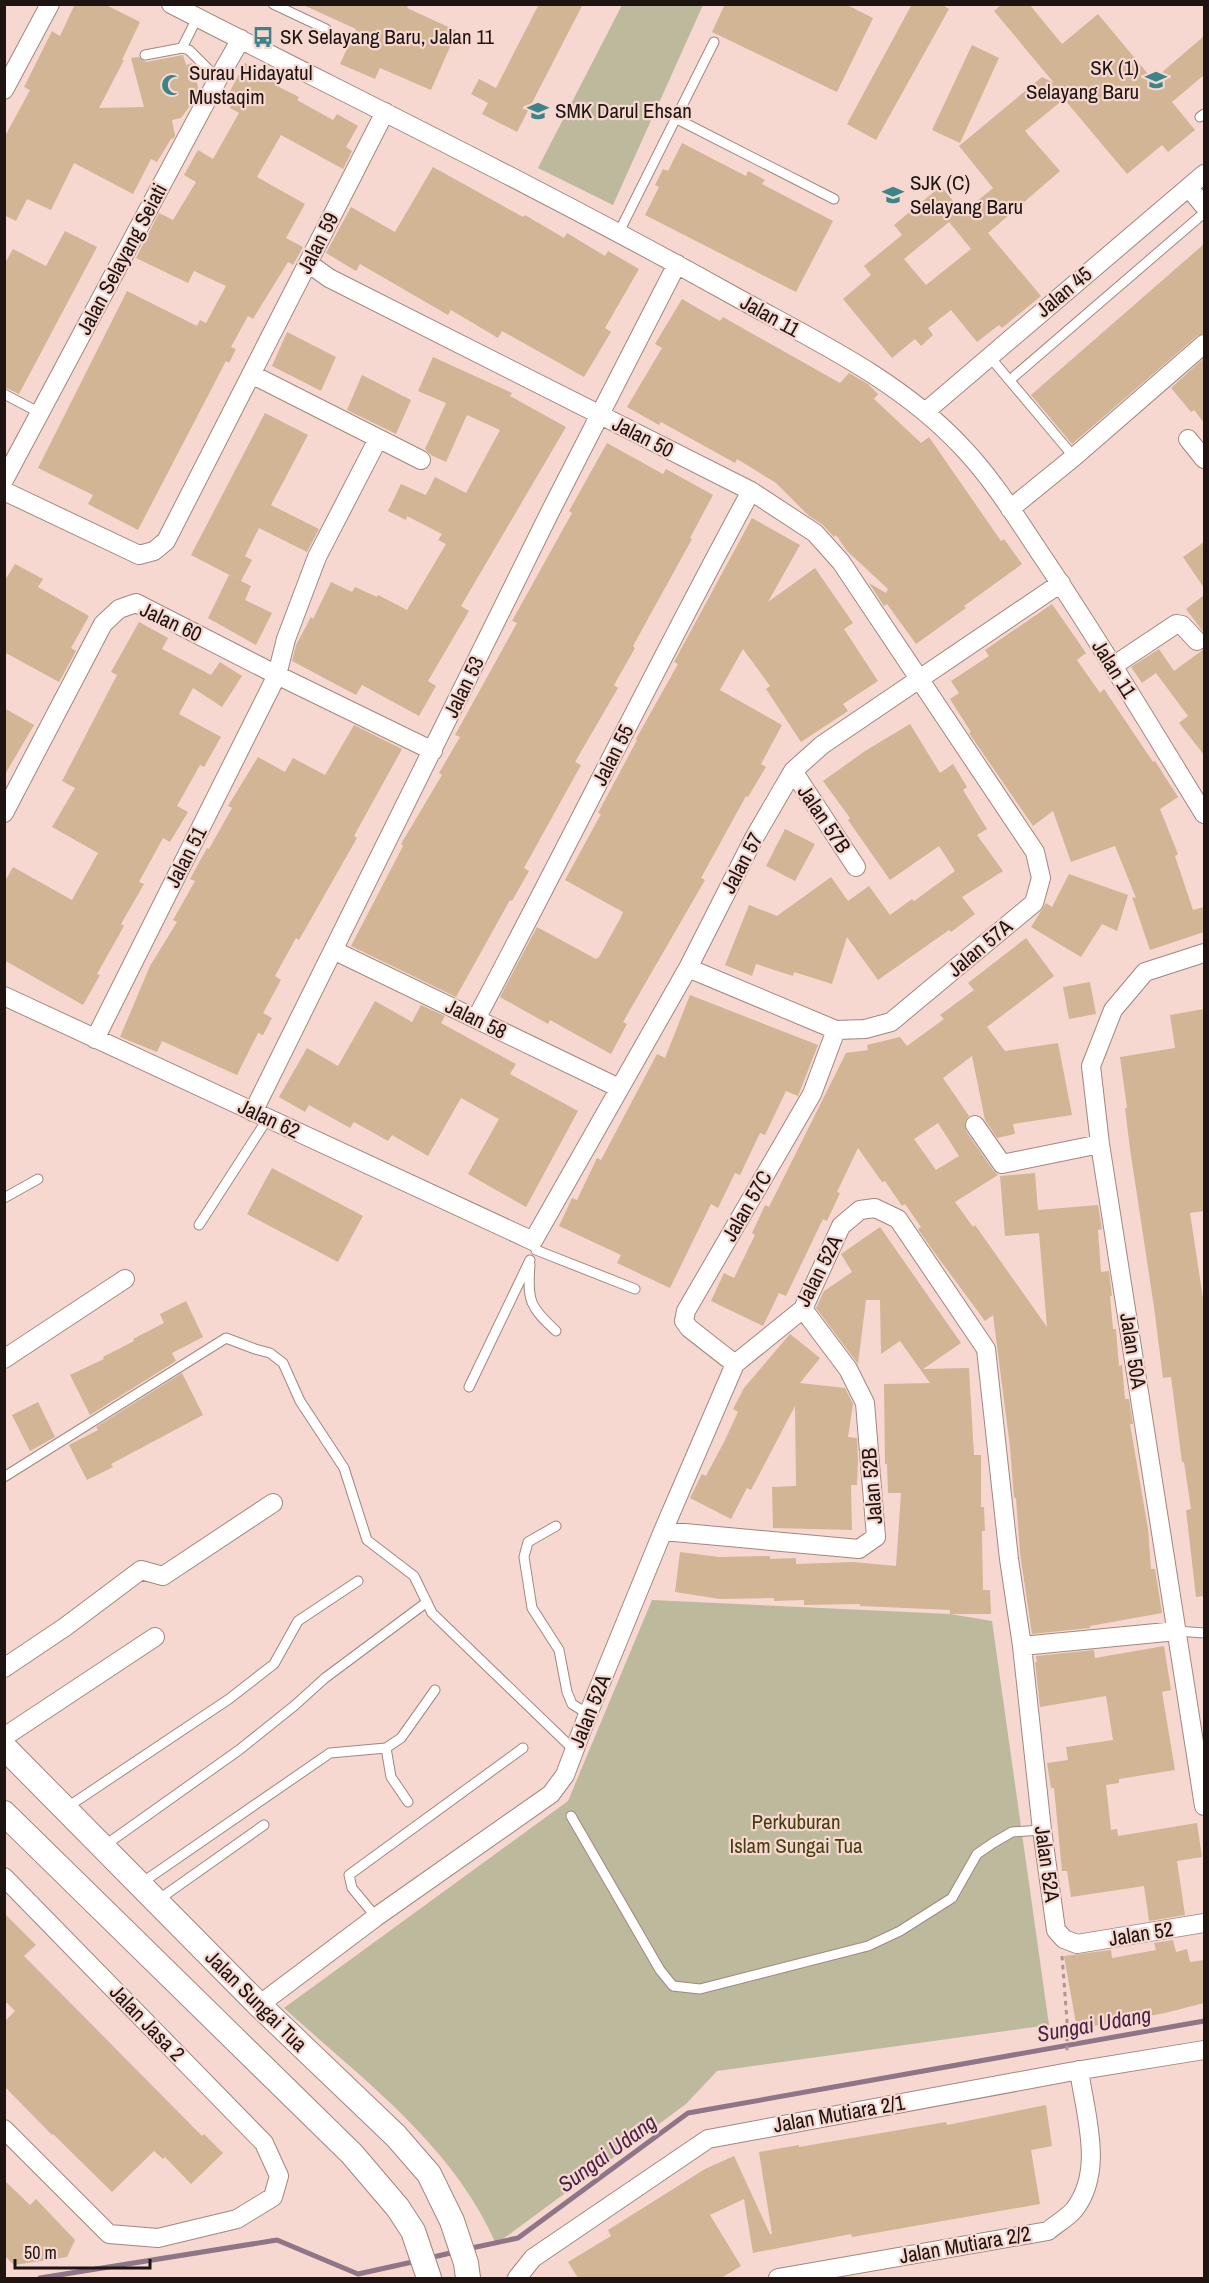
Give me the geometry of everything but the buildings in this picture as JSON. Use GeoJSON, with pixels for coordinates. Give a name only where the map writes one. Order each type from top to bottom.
{"type":"FeatureCollection","features":[{"type":"Feature","properties":{"kind":"main road","name":"Jalan Sungai Tua"},"geometry":{"type":"LineString","coordinates":[[4,1747],[259,2005],[396,2136],[429,2174],[452,2221],[467,2271]]}},
{"type":"Feature","properties":{"kind":"main road","name":"Jalan Sungai Tua"},"geometry":{"type":"LineString","coordinates":[[4,1813],[352,2154],[398,2208],[413,2231],[429,2278]]}},
{"type":"Feature","properties":{"kind":"street"},"geometry":{"type":"LineString","coordinates":[[4,90],[50,4]]}},
{"type":"Feature","properties":{"kind":"street","name":"Jalan 11"},"geometry":{"type":"LineString","coordinates":[[171,4],[677,264],[855,363],[925,412],[963,448],[1010,509],[1061,584],[1204,814]]}},
{"type":"Feature","properties":{"kind":"street","name":"Jalan Selayang Seiati"},"geometry":{"type":"LineString","coordinates":[[4,480],[241,39]]}},
{"type":"Feature","properties":{"kind":"street","name":"Jalan 59"},"geometry":{"type":"LineString","coordinates":[[4,491],[139,555],[154,551],[166,541],[385,112]]}},
{"type":"Feature","properties":{"kind":"street","name":"Jalan 45"},"geometry":{"type":"LineString","coordinates":[[925,412],[1204,174]]}},
{"type":"Feature","properties":{"kind":"street"},"geometry":{"type":"LineString","coordinates":[[1188,188],[1204,206]]}},
{"type":"Feature","properties":{"kind":"street","name":"Jalan 50"},"geometry":{"type":"LineString","coordinates":[[308,263],[329,278],[751,491],[814,533],[841,562],[920,678]]}},
{"type":"Feature","properties":{"kind":"street","name":"Jalan 53"},"geometry":{"type":"LineString","coordinates":[[260,1115],[333,950],[551,510],[677,264]]}},
{"type":"Feature","properties":{"kind":"street"},"geometry":{"type":"LineString","coordinates":[[1010,509],[1074,457],[1204,344]]}},
{"type":"Feature","properties":{"kind":"street"},"geometry":{"type":"LineString","coordinates":[[251,374],[421,460]]}},
{"type":"Feature","properties":{"kind":"street","name":"Jalan 51"},"geometry":{"type":"LineString","coordinates":[[94,1039],[277,675],[286,639],[317,557],[378,439]]}},
{"type":"Feature","properties":{"kind":"street"},"geometry":{"type":"LineString","coordinates":[[1188,439],[1204,459]]}},
{"type":"Feature","properties":{"kind":"street","name":"Jalan 55"},"geometry":{"type":"LineString","coordinates":[[476,1019],[751,491]]}},
{"type":"Feature","properties":{"kind":"street","name":"Jalan 57"},"geometry":{"type":"LineString","coordinates":[[533,1250],[619,1088],[688,969],[754,838],[793,771],[822,745],[1061,584]]}},
{"type":"Feature","properties":{"kind":"street","name":"Jalan 60"},"geometry":{"type":"LineString","coordinates":[[4,813],[103,624],[119,609],[136,603],[433,751]]}},
{"type":"Feature","properties":{"kind":"street"},"geometry":{"type":"LineString","coordinates":[[1113,666],[1176,624],[1182,625],[1197,641]]}},
{"type":"Feature","properties":{"kind":"street","name":"Jalan 57A"},"geometry":{"type":"LineString","coordinates":[[688,969],[836,1030],[865,1029],[891,1022],[1034,903],[1041,878],[1035,852],[920,678]]}},
{"type":"Feature","properties":{"kind":"street","name":"Jalan 57B"},"geometry":{"type":"LineString","coordinates":[[793,771],[856,867]]}},
{"type":"Feature","properties":{"kind":"street","name":"Jalan 58"},"geometry":{"type":"LineString","coordinates":[[333,950],[619,1088]]}},
{"type":"Feature","properties":{"kind":"street","name":"Jalan 50A"},"geometry":{"type":"LineString","coordinates":[[1204,953],[1145,972],[1113,1010],[1091,1066],[1100,1144],[1204,1806]]}},
{"type":"Feature","properties":{"kind":"street","name":"Jalan 62"},"geometry":{"type":"LineString","coordinates":[[4,996],[260,1115],[533,1250]]}},
{"type":"Feature","properties":{"kind":"street","name":"Jalan 57C"},"geometry":{"type":"LineString","coordinates":[[735,1364],[689,1328],[684,1321],[686,1311],[812,1094],[836,1030]]}},
{"type":"Feature","properties":{"kind":"street"},"geometry":{"type":"LineString","coordinates":[[975,1125],[1002,1164],[1100,1144]]}},
{"type":"Feature","properties":{"kind":"street","name":"Jalan 52A"},"geometry":{"type":"LineString","coordinates":[[259,2005],[376,1917],[551,1794],[565,1775],[663,1531],[735,1364],[802,1309],[842,1226],[860,1210],[875,1208],[898,1219],[986,1349],[1009,1559],[1022,1646],[1042,1830],[1056,1930],[1070,1942]]}},
{"type":"Feature","properties":{"kind":"street"},"geometry":{"type":"LineString","coordinates":[[4,1359],[125,1279]]}},
{"type":"Feature","properties":{"kind":"street","name":"Jalan 52B"},"geometry":{"type":"LineString","coordinates":[[663,1531],[859,1549],[876,1537],[865,1403],[848,1369],[802,1309]]}},
{"type":"Feature","properties":{"kind":"street"},"geometry":{"type":"LineString","coordinates":[[4,1668],[65,1627],[141,1570],[163,1576],[273,1503]]}},
{"type":"Feature","properties":{"kind":"street"},"geometry":{"type":"LineString","coordinates":[[1022,1646],[1177,1631]]}},
{"type":"Feature","properties":{"kind":"street"},"geometry":{"type":"LineString","coordinates":[[4,1737],[155,1637]]}},
{"type":"Feature","properties":{"kind":"street","name":"Jalan Jasa 2"},"geometry":{"type":"LineString","coordinates":[[4,1877],[264,2143],[279,2176],[273,2197],[237,2219],[158,2238],[109,2234],[4,2129]]}},
{"type":"Feature","properties":{"kind":"street","name":"Jalan 52"},"geometry":{"type":"LineString","coordinates":[[1070,1942],[1204,1923]]}},
{"type":"Feature","properties":{"kind":"street","name":"Jalan Mutiara 2/1"},"geometry":{"type":"LineString","coordinates":[[517,2278],[533,2258],[708,2139],[1073,2064],[1204,2050]]}},
{"type":"Feature","properties":{"kind":"street","name":"Jalan Mutiara 2/2"},"geometry":{"type":"LineString","coordinates":[[778,2278],[1048,2230],[1073,2210],[1088,2185],[1092,2155],[1073,2064]]}},
{"type":"Feature","properties":{"kind":"lane"},"geometry":{"type":"LineString","coordinates":[[273,4],[326,29]]}},
{"type":"Feature","properties":{"kind":"lane"},"geometry":{"type":"LineString","coordinates":[[182,48],[197,18]]}},
{"type":"Feature","properties":{"kind":"lane"},"geometry":{"type":"LineString","coordinates":[[618,234],[714,42]]}},
{"type":"Feature","properties":{"kind":"lane"},"geometry":{"type":"LineString","coordinates":[[145,56],[182,48],[189,50],[218,79]]}},
{"type":"Feature","properties":{"kind":"lane"},"geometry":{"type":"LineString","coordinates":[[677,119],[834,199]]}},
{"type":"Feature","properties":{"kind":"lane"},"geometry":{"type":"LineString","coordinates":[[1010,380],[1204,213]]}},
{"type":"Feature","properties":{"kind":"lane"},"geometry":{"type":"LineString","coordinates":[[989,356],[1074,457]]}},
{"type":"Feature","properties":{"kind":"lane"},"geometry":{"type":"LineString","coordinates":[[4,394],[40,413]]}},
{"type":"Feature","properties":{"kind":"lane"},"geometry":{"type":"LineString","coordinates":[[199,1225],[260,1115]]}},
{"type":"Feature","properties":{"kind":"lane"},"geometry":{"type":"LineString","coordinates":[[4,1198],[38,1179]]}},
{"type":"Feature","properties":{"kind":"lane"},"geometry":{"type":"LineString","coordinates":[[533,1250],[635,1289]]}},
{"type":"Feature","properties":{"kind":"lane"},"geometry":{"type":"LineString","coordinates":[[533,1250],[528,1288],[533,1306],[536,1313],[556,1331]]}},
{"type":"Feature","properties":{"kind":"lane"},"geometry":{"type":"LineString","coordinates":[[469,1387],[533,1250]]}},
{"type":"Feature","properties":{"kind":"lane"},"geometry":{"type":"LineString","coordinates":[[4,1477],[226,1338],[270,1353],[283,1363],[300,1401],[344,1468],[367,1540],[414,1576],[432,1613],[574,1750]]}},
{"type":"Feature","properties":{"kind":"lane"},"geometry":{"type":"LineString","coordinates":[[556,1526],[528,1542],[524,1557],[529,1594],[532,1608],[559,1650],[567,1692],[572,1704],[588,1714]]}},
{"type":"Feature","properties":{"kind":"lane"},"geometry":{"type":"LineString","coordinates":[[66,1808],[229,1699],[274,1664],[298,1621],[358,1581]]}},
{"type":"Feature","properties":{"kind":"lane"},"geometry":{"type":"LineString","coordinates":[[104,1846],[239,1750],[325,1678],[427,1602]]}},
{"type":"Feature","properties":{"kind":"lane"},"geometry":{"type":"LineString","coordinates":[[1177,1631],[1204,1633]]}},
{"type":"Feature","properties":{"kind":"lane"},"geometry":{"type":"LineString","coordinates":[[140,1884],[330,1753],[386,1748],[401,1738],[435,1690]]}},
{"type":"Feature","properties":{"kind":"lane"},"geometry":{"type":"LineString","coordinates":[[386,1748],[391,1777],[408,1802]]}},
{"type":"Feature","properties":{"kind":"lane"},"geometry":{"type":"LineString","coordinates":[[376,1917],[352,1888],[349,1875],[524,1748]]}},
{"type":"Feature","properties":{"kind":"lane"},"geometry":{"type":"LineString","coordinates":[[572,1816],[660,1970],[673,1986],[700,1989],[743,1976],[868,1946],[900,1931],[952,1898],[978,1854],[993,1843],[1012,1832],[1042,1830]]}},
{"type":"Feature","properties":{"kind":"lane"},"geometry":{"type":"LineString","coordinates":[[157,1901],[264,1825]]}},
{"type":"Feature","properties":{"kind":"path"},"geometry":{"type":"LineString","coordinates":[[1070,1942],[1062,1958],[1067,2021],[1066,2038],[1073,2064]]}},
{"type":"Feature","properties":{"kind":"green space"},"geometry":{"type":"Polygon","coordinates":[[[622,5],[703,5],[613,205],[538,168],[622,5]]]}},
{"type":"Feature","properties":{"kind":"green space","name":"Perkuburan Islam Sungai Tua"},"geometry":{"type":"Polygon","coordinates":[[[652,1600],[950,1614],[992,1621],[1049,2025],[717,2071],[686,2104],[496,2244],[478,2208],[456,2175],[431,2145],[374,2088],[284,2008],[568,1801],[652,1600]]]}},
{"type":"Feature","properties":{"kind":"waterway","name":"Sungai Udang"},"geometry":{"type":"LineString","coordinates":[[467,2249],[518,2238],[688,2113],[1204,2021]]}},
{"type":"Feature","properties":{"kind":"waterway","name":"Sungai Udang"},"geometry":{"type":"LineString","coordinates":[[40,2278],[277,2240],[358,2274],[417,2261]]}},
{"type":"Feature","properties":{"kind":"waterway","name":"Sungai Udang"},"geometry":{"type":"LineString","coordinates":[[429,2258],[455,2252]]}},
{"type":"Feature","properties":{"kind":"place","name":"SK Selayang Baru, Jalan 11"},"geometry":{"type":"Point","coordinates":[263,37]}},
{"type":"Feature","properties":{"kind":"place","name":"SK (1) Selayang Baru"},"geometry":{"type":"Point","coordinates":[1156,80]}},
{"type":"Feature","properties":{"kind":"place","name":"Surau Hidayatul Mustaqim"},"geometry":{"type":"Point","coordinates":[172,85]}},
{"type":"Feature","properties":{"kind":"place","name":"SMK Darul Ehsan"},"geometry":{"type":"Point","coordinates":[538,111]}},
{"type":"Feature","properties":{"kind":"place","name":"SJK (C) Selayang Baru"},"geometry":{"type":"Point","coordinates":[893,195]}}]}
